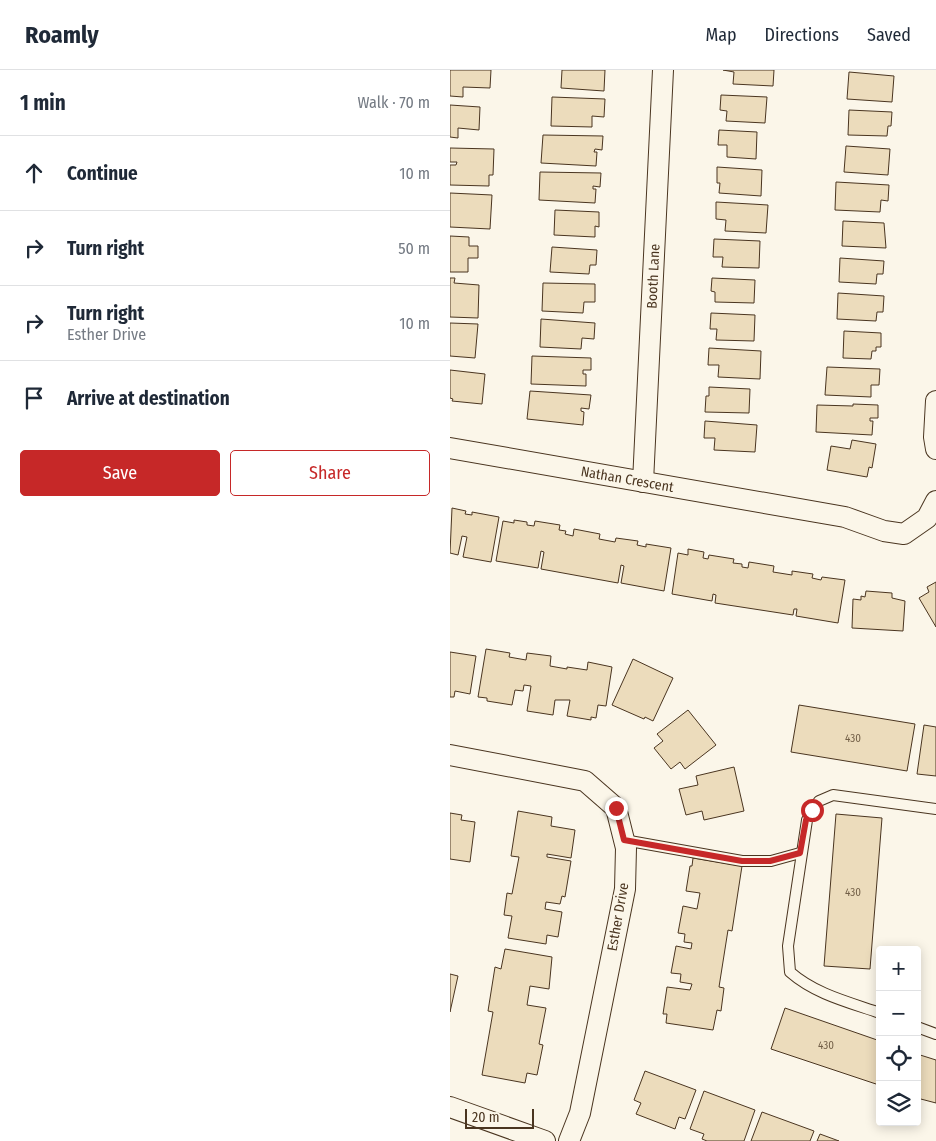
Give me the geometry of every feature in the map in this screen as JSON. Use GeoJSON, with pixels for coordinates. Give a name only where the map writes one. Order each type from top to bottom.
{"type":"FeatureCollection","features":[{"type":"Feature","properties":{"kind":"street","name":"Booth Lane"},"geometry":{"type":"LineString","coordinates":[[643,482],[663,70]]}},
{"type":"Feature","properties":{"kind":"street"},"geometry":{"type":"LineString","coordinates":[[936,401],[934,437],[936,449]]}},
{"type":"Feature","properties":{"kind":"street","name":"Nathan Crescent"},"geometry":{"type":"LineString","coordinates":[[450,448],[845,517],[884,530],[904,534],[927,518],[936,501]]}},
{"type":"Feature","properties":{"kind":"street","name":"Esther Drive"},"geometry":{"type":"LineString","coordinates":[[450,755],[585,781],[616,808],[624,840],[625,888],[580,1113],[569,1141]]}},
{"type":"Feature","properties":{"kind":"street"},"geometry":{"type":"LineString","coordinates":[[450,1107],[545,1141]]}},
{"type":"Feature","properties":{"kind":"lane"},"geometry":{"type":"LineString","coordinates":[[876,1012],[817,991],[803,983],[790,972],[788,946],[806,820],[819,801],[833,795],[936,809]]}},
{"type":"Feature","properties":{"kind":"lane"},"geometry":{"type":"LineString","coordinates":[[624,840],[742,861],[770,861],[800,853]]}},
{"type":"Feature","properties":{"kind":"lane"},"geometry":{"type":"LineString","coordinates":[[921,1028],[936,1034]]}},
{"type":"Feature","properties":{"kind":"building"},"geometry":{"type":"Polygon","coordinates":[[[450,70],[491,70],[490,88],[463,87],[463,97],[450,96],[450,70]]]}},
{"type":"Feature","properties":{"kind":"building"},"geometry":{"type":"Polygon","coordinates":[[[562,70],[605,70],[604,91],[561,88],[562,70]]]}},
{"type":"Feature","properties":{"kind":"building"},"geometry":{"type":"Polygon","coordinates":[[[723,70],[774,70],[773,86],[733,84],[734,72],[723,70]]]}},
{"type":"Feature","properties":{"kind":"building"},"geometry":{"type":"Polygon","coordinates":[[[849,72],[894,76],[892,102],[847,99],[849,72]]]}},
{"type":"Feature","properties":{"kind":"building"},"geometry":{"type":"Polygon","coordinates":[[[721,95],[767,97],[765,123],[726,121],[727,111],[720,110],[721,95]]]}},
{"type":"Feature","properties":{"kind":"building"},"geometry":{"type":"Polygon","coordinates":[[[552,97],[605,99],[604,117],[592,116],[592,127],[551,126],[552,97]]]}},
{"type":"Feature","properties":{"kind":"building"},"geometry":{"type":"Polygon","coordinates":[[[450,105],[480,107],[479,130],[458,128],[458,138],[450,137],[450,105]]]}},
{"type":"Feature","properties":{"kind":"building"},"geometry":{"type":"Polygon","coordinates":[[[849,110],[892,112],[891,126],[888,126],[887,136],[848,135],[849,110]]]}},
{"type":"Feature","properties":{"kind":"building"},"geometry":{"type":"Polygon","coordinates":[[[719,130],[757,132],[756,159],[727,157],[727,145],[718,145],[719,130]]]}},
{"type":"Feature","properties":{"kind":"building"},"geometry":{"type":"Polygon","coordinates":[[[543,135],[603,136],[602,150],[595,149],[594,152],[597,152],[596,166],[541,163],[543,135]]]}},
{"type":"Feature","properties":{"kind":"building"},"geometry":{"type":"Polygon","coordinates":[[[846,146],[890,149],[888,175],[844,172],[846,146]]]}},
{"type":"Feature","properties":{"kind":"building"},"geometry":{"type":"Polygon","coordinates":[[[450,148],[494,149],[493,175],[489,175],[489,186],[450,185],[450,165],[456,165],[457,162],[450,162],[450,148]]]}},
{"type":"Feature","properties":{"kind":"building"},"geometry":{"type":"Polygon","coordinates":[[[717,167],[762,170],[761,196],[719,193],[720,183],[717,183],[717,167]]]}},
{"type":"Feature","properties":{"kind":"building"},"geometry":{"type":"Polygon","coordinates":[[[540,172],[601,173],[600,187],[593,186],[593,189],[596,189],[595,203],[539,200],[540,172]]]}},
{"type":"Feature","properties":{"kind":"building"},"geometry":{"type":"Polygon","coordinates":[[[836,182],[889,185],[888,201],[881,200],[880,212],[835,210],[836,182]]]}},
{"type":"Feature","properties":{"kind":"building"},"geometry":{"type":"Polygon","coordinates":[[[450,193],[492,195],[490,229],[450,227],[450,193]]]}},
{"type":"Feature","properties":{"kind":"building"},"geometry":{"type":"Polygon","coordinates":[[[716,202],[768,205],[766,233],[725,231],[726,220],[716,219],[716,202]]]}},
{"type":"Feature","properties":{"kind":"building"},"geometry":{"type":"Polygon","coordinates":[[[555,210],[599,212],[599,227],[595,226],[595,237],[554,235],[555,210]]]}},
{"type":"Feature","properties":{"kind":"building"},"geometry":{"type":"Polygon","coordinates":[[[843,221],[884,223],[886,248],[842,246],[843,221]]]}},
{"type":"Feature","properties":{"kind":"building"},"geometry":{"type":"Polygon","coordinates":[[[450,236],[469,237],[469,246],[478,246],[478,258],[468,258],[468,272],[450,272],[450,236]]]}},
{"type":"Feature","properties":{"kind":"building"},"geometry":{"type":"Polygon","coordinates":[[[714,239],[760,241],[759,268],[722,267],[723,257],[713,257],[714,239]]]}},
{"type":"Feature","properties":{"kind":"building"},"geometry":{"type":"Polygon","coordinates":[[[552,247],[597,250],[596,265],[590,265],[589,274],[550,272],[552,247]]]}},
{"type":"Feature","properties":{"kind":"building"},"geometry":{"type":"Polygon","coordinates":[[[840,258],[884,261],[883,274],[877,274],[876,284],[839,282],[840,258]]]}},
{"type":"Feature","properties":{"kind":"building"},"geometry":{"type":"Polygon","coordinates":[[[450,278],[455,278],[454,283],[479,285],[478,318],[450,317],[450,278]]]}},
{"type":"Feature","properties":{"kind":"building"},"geometry":{"type":"Polygon","coordinates":[[[712,278],[755,280],[754,303],[715,302],[715,292],[711,291],[712,278]]]}},
{"type":"Feature","properties":{"kind":"building"},"geometry":{"type":"Polygon","coordinates":[[[543,283],[595,284],[595,302],[584,302],[583,313],[542,311],[543,283]]]}},
{"type":"Feature","properties":{"kind":"building"},"geometry":{"type":"Polygon","coordinates":[[[838,293],[884,296],[883,312],[877,312],[876,321],[837,319],[838,293]]]}},
{"type":"Feature","properties":{"kind":"building"},"geometry":{"type":"Polygon","coordinates":[[[711,313],[755,315],[754,341],[716,340],[717,329],[710,329],[711,313]]]}},
{"type":"Feature","properties":{"kind":"building"},"geometry":{"type":"Polygon","coordinates":[[[541,319],[595,323],[594,339],[582,338],[581,349],[540,347],[541,319]]]}},
{"type":"Feature","properties":{"kind":"building"},"geometry":{"type":"Polygon","coordinates":[[[450,323],[478,324],[475,358],[450,356],[450,323]]]}},
{"type":"Feature","properties":{"kind":"building"},"geometry":{"type":"Polygon","coordinates":[[[844,331],[881,333],[881,347],[876,347],[876,351],[872,351],[871,359],[843,358],[844,331]]]}},
{"type":"Feature","properties":{"kind":"building"},"geometry":{"type":"Polygon","coordinates":[[[709,348],[761,351],[760,379],[718,377],[719,365],[708,365],[709,348]]]}},
{"type":"Feature","properties":{"kind":"building"},"geometry":{"type":"Polygon","coordinates":[[[532,356],[591,358],[591,370],[583,370],[583,374],[586,374],[586,386],[531,384],[532,356]]]}},
{"type":"Feature","properties":{"kind":"building"},"geometry":{"type":"Polygon","coordinates":[[[827,367],[880,369],[879,385],[871,385],[871,397],[825,395],[827,367]]]}},
{"type":"Feature","properties":{"kind":"building"},"geometry":{"type":"Polygon","coordinates":[[[450,370],[485,374],[482,404],[452,401],[453,399],[450,398],[450,370]]]}},
{"type":"Feature","properties":{"kind":"building"},"geometry":{"type":"Polygon","coordinates":[[[709,387],[750,389],[749,413],[705,412],[706,396],[709,396],[709,387]]]}},
{"type":"Feature","properties":{"kind":"building"},"geometry":{"type":"Polygon","coordinates":[[[530,391],[591,395],[589,409],[581,408],[581,411],[584,412],[583,425],[527,419],[530,391]]]}},
{"type":"Feature","properties":{"kind":"building"},"geometry":{"type":"Polygon","coordinates":[[[853,404],[878,405],[878,418],[870,418],[870,421],[873,421],[872,435],[816,432],[817,405],[853,406],[853,404]]]}},
{"type":"Feature","properties":{"kind":"building"},"geometry":{"type":"Polygon","coordinates":[[[705,421],[757,425],[755,452],[714,450],[715,438],[704,438],[705,421]]]}},
{"type":"Feature","properties":{"kind":"building"},"geometry":{"type":"Polygon","coordinates":[[[852,440],[876,444],[872,468],[869,467],[867,477],[827,470],[831,446],[850,449],[852,440]]]}},
{"type":"Feature","properties":{"kind":"building"},"geometry":{"type":"Polygon","coordinates":[[[452,508],[466,511],[465,514],[472,515],[472,512],[499,517],[491,562],[463,557],[467,537],[462,536],[458,555],[450,553],[452,508]]]}},
{"type":"Feature","properties":{"kind":"building"},"geometry":{"type":"Polygon","coordinates":[[[514,520],[527,522],[527,525],[534,526],[535,521],[560,525],[559,530],[566,531],[565,534],[573,536],[574,529],[600,534],[599,539],[615,542],[616,538],[638,541],[637,545],[646,547],[646,544],[671,548],[664,591],[621,583],[624,566],[621,565],[618,583],[541,569],[544,552],[541,551],[538,568],[496,561],[503,521],[514,523],[514,520]]]}},
{"type":"Feature","properties":{"kind":"building"},"geometry":{"type":"Polygon","coordinates":[[[688,549],[704,552],[703,558],[708,559],[709,555],[734,559],[733,563],[742,564],[742,567],[748,568],[749,562],[774,566],[773,572],[792,575],[792,571],[813,574],[812,578],[821,580],[822,577],[845,580],[838,623],[796,616],[797,609],[794,609],[793,615],[715,603],[716,595],[713,594],[712,601],[672,594],[678,553],[688,555],[688,549]]]}},
{"type":"Feature","properties":{"kind":"building"},"geometry":{"type":"Polygon","coordinates":[[[936,582],[936,627],[919,598],[929,592],[927,587],[936,582]]]}},
{"type":"Feature","properties":{"kind":"building"},"geometry":{"type":"Polygon","coordinates":[[[866,591],[892,593],[892,598],[905,601],[903,631],[852,628],[853,599],[861,600],[861,596],[865,597],[866,591]]]}},
{"type":"Feature","properties":{"kind":"building"},"geometry":{"type":"Polygon","coordinates":[[[486,649],[510,653],[509,657],[526,660],[527,653],[551,656],[550,666],[567,669],[567,667],[587,670],[588,662],[612,667],[606,706],[598,705],[596,718],[591,717],[591,720],[567,716],[570,700],[555,700],[553,715],[527,711],[531,686],[524,685],[523,691],[515,690],[512,705],[487,701],[487,698],[478,697],[486,649]]]}},
{"type":"Feature","properties":{"kind":"building"},"geometry":{"type":"Polygon","coordinates":[[[450,652],[476,656],[470,694],[455,691],[454,697],[450,697],[450,652]]]}},
{"type":"Feature","properties":{"kind":"building"},"geometry":{"type":"Polygon","coordinates":[[[633,659],[673,678],[653,721],[612,705],[633,659]]]}},
{"type":"Feature","properties":{"kind":"building"},"geometry":{"type":"Polygon","coordinates":[[[799,705],[915,724],[907,771],[791,752],[799,705]]]}},
{"type":"Feature","properties":{"kind":"building"},"geometry":{"type":"Polygon","coordinates":[[[688,710],[716,745],[685,769],[680,762],[671,769],[654,748],[663,741],[657,734],[688,710]]]}},
{"type":"Feature","properties":{"kind":"building"},"geometry":{"type":"Polygon","coordinates":[[[924,725],[936,727],[936,776],[917,774],[924,725]]]}},
{"type":"Feature","properties":{"kind":"building"},"geometry":{"type":"Polygon","coordinates":[[[734,767],[744,811],[704,820],[702,811],[686,815],[679,789],[698,785],[696,776],[734,767]]]}},
{"type":"Feature","properties":{"kind":"building"},"geometry":{"type":"Polygon","coordinates":[[[518,811],[552,817],[551,826],[575,830],[571,858],[547,854],[547,857],[571,861],[565,897],[562,896],[560,904],[546,902],[545,909],[562,912],[558,937],[547,935],[546,944],[508,938],[512,916],[504,915],[507,893],[512,894],[519,857],[511,856],[518,811]]]}},
{"type":"Feature","properties":{"kind":"building"},"geometry":{"type":"Polygon","coordinates":[[[450,813],[462,815],[461,820],[475,822],[470,862],[450,859],[450,813]]]}},
{"type":"Feature","properties":{"kind":"building"},"geometry":{"type":"Polygon","coordinates":[[[836,814],[882,818],[870,969],[824,966],[836,814]]]}},
{"type":"Feature","properties":{"kind":"building"},"geometry":{"type":"Polygon","coordinates":[[[693,858],[742,866],[732,931],[728,930],[719,987],[724,988],[721,1011],[717,1010],[713,1030],[666,1023],[667,1014],[663,1014],[667,987],[690,990],[692,984],[680,982],[681,974],[671,973],[676,946],[691,949],[692,943],[684,942],[685,934],[678,933],[683,906],[697,909],[700,893],[686,891],[693,858]]]}},
{"type":"Feature","properties":{"kind":"building"},"geometry":{"type":"Polygon","coordinates":[[[505,949],[552,957],[549,989],[530,986],[527,1005],[546,1008],[539,1044],[543,1045],[537,1075],[527,1073],[525,1083],[482,1075],[493,1012],[488,1011],[495,967],[501,969],[505,949]]]}},
{"type":"Feature","properties":{"kind":"building"},"geometry":{"type":"Polygon","coordinates":[[[450,974],[458,976],[450,1012],[450,974]]]}},
{"type":"Feature","properties":{"kind":"building"},"geometry":{"type":"Polygon","coordinates":[[[785,1008],[876,1040],[876,1084],[771,1049],[785,1008]]]}},
{"type":"Feature","properties":{"kind":"building"},"geometry":{"type":"Polygon","coordinates":[[[921,1055],[936,1060],[936,1103],[921,1099],[921,1055]]]}},
{"type":"Feature","properties":{"kind":"building"},"geometry":{"type":"Polygon","coordinates":[[[645,1071],[696,1090],[685,1119],[679,1117],[675,1129],[636,1114],[641,1103],[634,1100],[645,1071]]]}},
{"type":"Feature","properties":{"kind":"building"},"geometry":{"type":"Polygon","coordinates":[[[704,1091],[755,1110],[744,1141],[707,1141],[702,1139],[704,1134],[690,1129],[704,1091]]]}},
{"type":"Feature","properties":{"kind":"building"},"geometry":{"type":"Polygon","coordinates":[[[762,1112],[814,1131],[810,1141],[751,1141],[762,1112]]]}},
{"type":"Feature","properties":{"kind":"building"},"geometry":{"type":"Polygon","coordinates":[[[820,1134],[839,1141],[817,1141],[820,1134]]]}},
{"type":"Feature","properties":{"kind":"route"},"geometry":{"type":"LineString","coordinates":[[616,808],[624,840],[742,861],[770,861],[800,853],[806,820],[812,810]]}}]}
